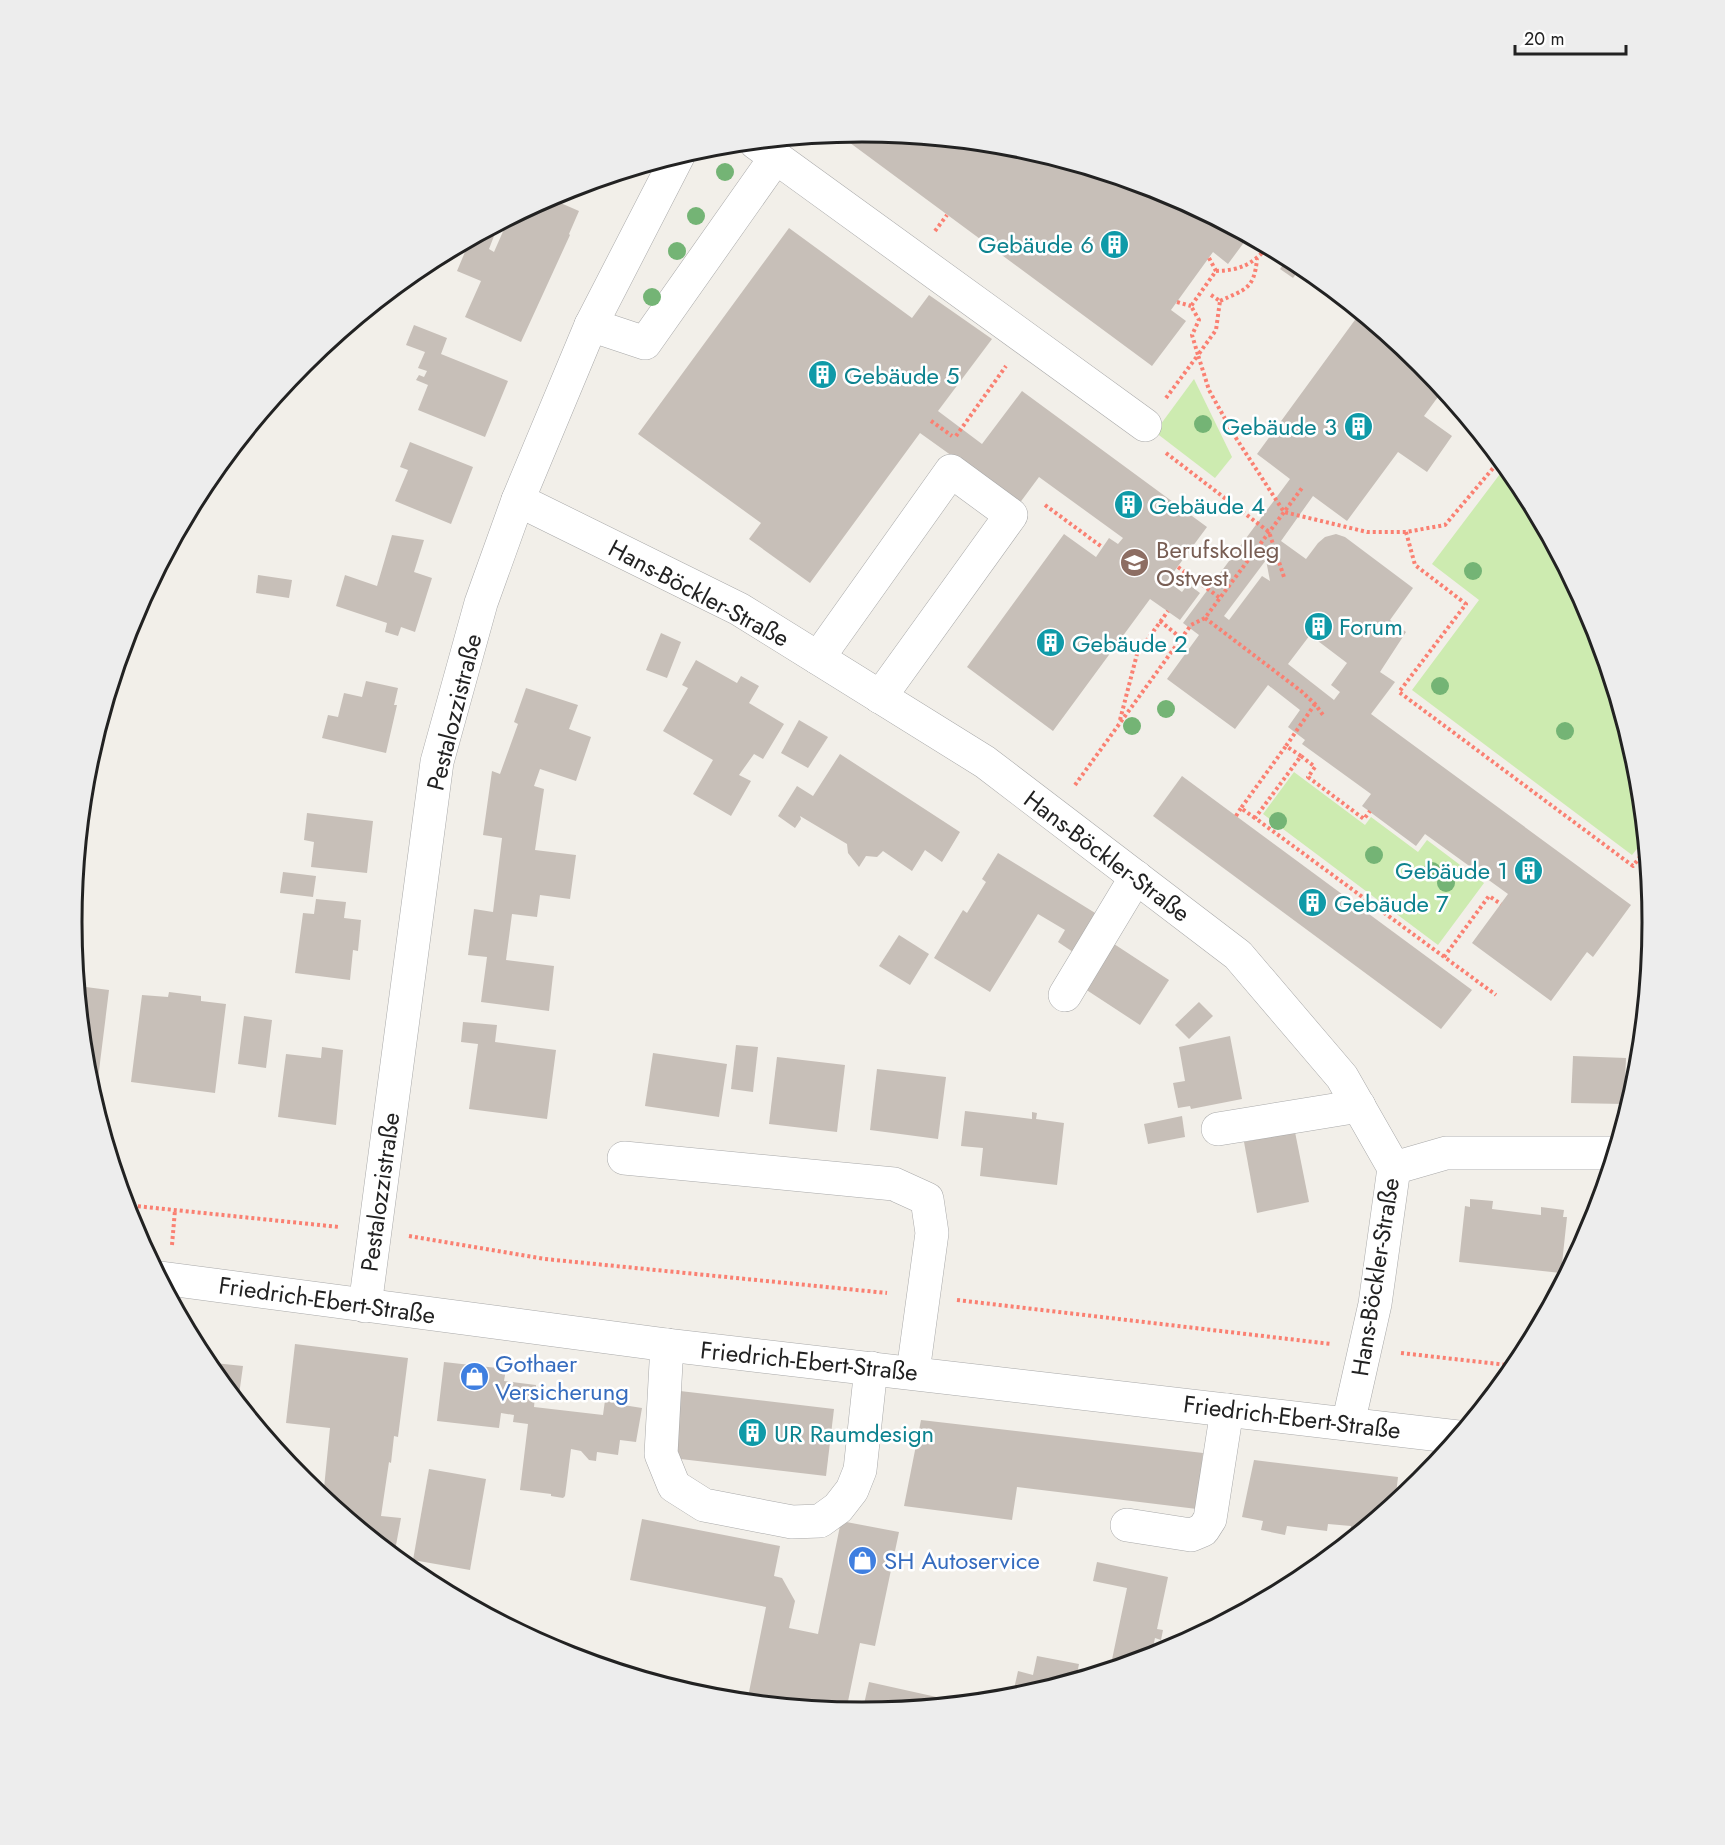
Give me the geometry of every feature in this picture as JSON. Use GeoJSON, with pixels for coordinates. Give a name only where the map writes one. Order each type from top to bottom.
{"type":"FeatureCollection","features":[{"type":"Feature","properties":{"kind":"street"},"geometry":{"type":"LineString","coordinates":[[591,325],[645,343],[766,150],[1145,425]]}},
{"type":"Feature","properties":{"kind":"street","name":"Pestalozzistraße"},"geometry":{"type":"LineString","coordinates":[[365,1306],[437,762],[481,603],[518,500],[591,325],[673,166]]}},
{"type":"Feature","properties":{"kind":"street"},"geometry":{"type":"LineString","coordinates":[[818,658],[951,471],[1011,515],[880,697]]}},
{"type":"Feature","properties":{"kind":"street","name":"Hans-Böckler-Straße"},"geometry":{"type":"LineString","coordinates":[[518,500],[739,609],[985,762],[1238,955],[1342,1077],[1394,1168],[1375,1304],[1348,1424]]}},
{"type":"Feature","properties":{"kind":"street"},"geometry":{"type":"LineString","coordinates":[[1065,995],[1136,877]]}},
{"type":"Feature","properties":{"kind":"street"},"geometry":{"type":"LineString","coordinates":[[1218,1129],[1359,1107]]}},
{"type":"Feature","properties":{"kind":"street"},"geometry":{"type":"LineString","coordinates":[[1394,1168],[1446,1153],[1607,1153]]}},
{"type":"Feature","properties":{"kind":"street"},"geometry":{"type":"LineString","coordinates":[[624,1158],[894,1184],[927,1199],[932,1233],[913,1372]]}},
{"type":"Feature","properties":{"kind":"street","name":"Friedrich-Ebert-Straße"},"geometry":{"type":"LineString","coordinates":[[169,1279],[667,1345],[1450,1436]]}},
{"type":"Feature","properties":{"kind":"street"},"geometry":{"type":"LineString","coordinates":[[667,1345],[661,1454],[674,1486],[704,1505],[792,1522],[820,1521],[838,1508],[852,1490],[860,1470],[872,1368]]}},
{"type":"Feature","properties":{"kind":"street"},"geometry":{"type":"LineString","coordinates":[[1127,1526],[1191,1535],[1203,1530],[1210,1519],[1227,1410]]}},
{"type":"Feature","properties":{"kind":"path"},"geometry":{"type":"LineString","coordinates":[[1216,271],[1236,270],[1262,253]]}},
{"type":"Feature","properties":{"kind":"path"},"geometry":{"type":"LineString","coordinates":[[1209,258],[1216,271]]}},
{"type":"Feature","properties":{"kind":"path"},"geometry":{"type":"LineString","coordinates":[[1220,302],[1245,289],[1255,278],[1257,258]]}},
{"type":"Feature","properties":{"kind":"path"},"geometry":{"type":"LineString","coordinates":[[1191,306],[1216,271]]}},
{"type":"Feature","properties":{"kind":"path"},"geometry":{"type":"LineString","coordinates":[[1211,295],[1220,302]]}},
{"type":"Feature","properties":{"kind":"path"},"geometry":{"type":"LineString","coordinates":[[1177,302],[1191,306],[1199,320],[1192,335],[1209,390],[1234,435],[1284,512],[1367,532],[1406,532],[1446,525],[1495,467]]}},
{"type":"Feature","properties":{"kind":"path"},"geometry":{"type":"LineString","coordinates":[[1220,302],[1216,330],[1145,425],[1150,441],[1269,532],[1284,577]]}},
{"type":"Feature","properties":{"kind":"path"},"geometry":{"type":"LineString","coordinates":[[955,438],[1026,338]]}},
{"type":"Feature","properties":{"kind":"path"},"geometry":{"type":"LineString","coordinates":[[931,421],[963,444]]}},
{"type":"Feature","properties":{"kind":"path"},"geometry":{"type":"LineString","coordinates":[[1054,815],[1181,638],[1191,625],[1205,618],[1302,488]]}},
{"type":"Feature","properties":{"kind":"path"},"geometry":{"type":"LineString","coordinates":[[1040,501],[1102,547]]}},
{"type":"Feature","properties":{"kind":"path"},"geometry":{"type":"LineString","coordinates":[[1406,532],[1415,565],[1466,604],[1399,692],[1633,866],[1640,857]]}},
{"type":"Feature","properties":{"kind":"path"},"geometry":{"type":"LineString","coordinates":[[1178,567],[1220,598]]}},
{"type":"Feature","properties":{"kind":"path"},"geometry":{"type":"LineString","coordinates":[[1120,724],[1137,654],[1168,611]]}},
{"type":"Feature","properties":{"kind":"path"},"geometry":{"type":"LineString","coordinates":[[1205,618],[1301,691],[1323,715]]}},
{"type":"Feature","properties":{"kind":"path"},"geometry":{"type":"LineString","coordinates":[[1160,621],[1181,638]]}},
{"type":"Feature","properties":{"kind":"path"},"geometry":{"type":"LineString","coordinates":[[1236,816],[1315,704]]}},
{"type":"Feature","properties":{"kind":"path"},"geometry":{"type":"LineString","coordinates":[[1286,746],[1316,767],[1308,777],[1364,819],[1370,811]]}},
{"type":"Feature","properties":{"kind":"path"},"geometry":{"type":"LineString","coordinates":[[1255,818],[1301,756]]}},
{"type":"Feature","properties":{"kind":"path"},"geometry":{"type":"LineString","coordinates":[[1241,808],[1496,995]]}},
{"type":"Feature","properties":{"kind":"path"},"geometry":{"type":"LineString","coordinates":[[1444,957],[1489,896],[1501,904]]}},
{"type":"Feature","properties":{"kind":"path"},"geometry":{"type":"LineString","coordinates":[[136,1206],[375,1231],[546,1259],[923,1296],[1505,1365]]}},
{"type":"Feature","properties":{"kind":"green space"},"geometry":{"type":"Polygon","coordinates":[[[1194,379],[1232,457],[1215,478],[1155,432],[1194,379]]]}},
{"type":"Feature","properties":{"kind":"green space"},"geometry":{"type":"Polygon","coordinates":[[[1500,474],[1538,533],[1562,578],[1601,672],[1628,770],[1639,847],[1632,855],[1412,690],[1479,600],[1432,564],[1500,474]]]}},
{"type":"Feature","properties":{"kind":"green space"},"geometry":{"type":"Polygon","coordinates":[[[1294,772],[1365,825],[1371,817],[1418,852],[1427,840],[1484,883],[1438,945],[1263,814],[1294,772]]]}},
{"type":"Feature","properties":{"kind":"building","name":"Gebäude 6"},"geometry":{"type":"Polygon","coordinates":[[[849,142],[914,144],[964,149],[1015,157],[1064,169],[1161,202],[1244,243],[1228,264],[1213,252],[1171,310],[1186,321],[1152,366],[849,142]]]}},
{"type":"Feature","properties":{"kind":"building"},"geometry":{"type":"Polygon","coordinates":[[[561,203],[579,211],[521,342],[465,317],[481,281],[457,271],[465,252],[494,236],[489,249],[494,252],[503,231],[518,223],[561,203]]]}},
{"type":"Feature","properties":{"kind":"building","name":"Gebäude 5"},"geometry":{"type":"Polygon","coordinates":[[[789,228],[912,318],[929,295],[992,339],[938,411],[982,444],[1022,391],[1207,527],[1167,581],[1182,592],[1188,584],[1200,593],[1180,620],[1150,599],[1053,731],[967,667],[1064,534],[1096,557],[1109,538],[1118,544],[1123,538],[1039,477],[1019,504],[920,433],[810,583],[749,539],[761,523],[638,434],[789,228]]]}},
{"type":"Feature","properties":{"kind":"building"},"geometry":{"type":"Polygon","coordinates":[[[1282,266],[1296,274],[1293,278],[1280,269],[1282,266]]]}},
{"type":"Feature","properties":{"kind":"building"},"geometry":{"type":"Polygon","coordinates":[[[1356,319],[1377,336],[1438,397],[1424,416],[1452,436],[1427,472],[1398,452],[1347,521],[1313,496],[1281,541],[1306,559],[1325,537],[1336,534],[1345,537],[1413,588],[1390,620],[1406,632],[1380,672],[1395,682],[1371,714],[1631,905],[1593,957],[1587,952],[1551,1001],[1472,943],[1508,894],[1425,834],[1416,846],[1362,806],[1371,794],[1302,744],[1305,740],[1288,727],[1300,710],[1268,685],[1235,729],[1167,679],[1199,635],[1183,623],[1290,479],[1257,454],[1356,319]],[[1266,560],[1224,616],[1229,620],[1262,576],[1270,581],[1266,560]],[[1310,635],[1288,664],[1334,700],[1340,692],[1331,685],[1347,663],[1310,635]]]}},
{"type":"Feature","properties":{"kind":"building"},"geometry":{"type":"Polygon","coordinates":[[[414,325],[447,338],[441,354],[508,381],[485,437],[418,410],[428,385],[416,380],[419,375],[424,377],[427,371],[418,368],[425,352],[406,345],[414,325]]]}},
{"type":"Feature","properties":{"kind":"building"},"geometry":{"type":"Polygon","coordinates":[[[410,442],[473,467],[451,524],[395,501],[408,470],[400,467],[410,442]]]}},
{"type":"Feature","properties":{"kind":"building"},"geometry":{"type":"Polygon","coordinates":[[[392,535],[424,540],[414,572],[432,578],[415,632],[401,627],[398,636],[385,632],[387,623],[336,606],[345,575],[377,586],[392,535]]]}},
{"type":"Feature","properties":{"kind":"building"},"geometry":{"type":"Polygon","coordinates":[[[258,575],[292,580],[289,598],[256,593],[258,575]]]}},
{"type":"Feature","properties":{"kind":"building"},"geometry":{"type":"Polygon","coordinates":[[[661,633],[681,642],[667,678],[646,670],[661,633]]]}},
{"type":"Feature","properties":{"kind":"building"},"geometry":{"type":"Polygon","coordinates":[[[696,660],[737,683],[741,676],[759,686],[749,703],[784,724],[763,759],[754,754],[739,775],[751,781],[731,816],[693,794],[713,760],[663,731],[688,688],[682,685],[696,660]]]}},
{"type":"Feature","properties":{"kind":"building"},"geometry":{"type":"Polygon","coordinates":[[[366,681],[398,688],[394,705],[397,705],[386,753],[322,738],[328,715],[338,717],[344,693],[362,697],[366,681]]]}},
{"type":"Feature","properties":{"kind":"building"},"geometry":{"type":"Polygon","coordinates":[[[526,688],[578,705],[569,729],[591,737],[576,781],[540,769],[534,786],[544,789],[535,850],[576,855],[570,899],[540,895],[537,917],[512,914],[506,960],[554,966],[549,1011],[481,1002],[487,957],[468,955],[474,909],[493,912],[502,838],[483,835],[492,771],[500,774],[518,724],[514,722],[526,688]]]}},
{"type":"Feature","properties":{"kind":"building"},"geometry":{"type":"Polygon","coordinates":[[[799,720],[828,737],[808,768],[781,753],[799,720]]]}},
{"type":"Feature","properties":{"kind":"building"},"geometry":{"type":"Polygon","coordinates":[[[840,754],[960,832],[942,862],[925,850],[912,871],[883,851],[877,857],[866,856],[859,867],[848,853],[847,844],[800,816],[801,819],[795,828],[778,816],[797,786],[813,796],[840,754]]]}},
{"type":"Feature","properties":{"kind":"building","name":"Gebäude 7"},"geometry":{"type":"Polygon","coordinates":[[[1182,776],[1472,990],[1441,1029],[1153,816],[1182,776]]]}},
{"type":"Feature","properties":{"kind":"building"},"geometry":{"type":"Polygon","coordinates":[[[307,813],[373,821],[367,873],[311,867],[314,842],[304,840],[307,813]]]}},
{"type":"Feature","properties":{"kind":"building"},"geometry":{"type":"Polygon","coordinates":[[[998,853],[1100,916],[1076,954],[1058,942],[1065,930],[1038,914],[990,992],[934,958],[963,910],[967,913],[986,882],[982,879],[998,853]]]}},
{"type":"Feature","properties":{"kind":"building"},"geometry":{"type":"Polygon","coordinates":[[[283,872],[316,876],[313,897],[280,893],[283,872]]]}},
{"type":"Feature","properties":{"kind":"building"},"geometry":{"type":"Polygon","coordinates":[[[316,899],[346,902],[344,918],[361,920],[358,951],[353,950],[350,980],[295,973],[303,913],[314,914],[316,899]]]}},
{"type":"Feature","properties":{"kind":"building"},"geometry":{"type":"Polygon","coordinates":[[[899,935],[929,954],[910,985],[879,966],[899,935]]]}},
{"type":"Feature","properties":{"kind":"building"},"geometry":{"type":"Polygon","coordinates":[[[1111,942],[1169,980],[1140,1025],[1082,987],[1111,942]]]}},
{"type":"Feature","properties":{"kind":"building"},"geometry":{"type":"Polygon","coordinates":[[[85,987],[109,990],[98,1079],[89,1024],[85,987]]]}},
{"type":"Feature","properties":{"kind":"building"},"geometry":{"type":"Polygon","coordinates":[[[169,992],[201,996],[201,1001],[226,1004],[215,1093],[131,1082],[142,995],[168,997],[169,992]]]}},
{"type":"Feature","properties":{"kind":"building"},"geometry":{"type":"Polygon","coordinates":[[[1199,1002],[1213,1016],[1189,1039],[1175,1025],[1199,1002]]]}},
{"type":"Feature","properties":{"kind":"building"},"geometry":{"type":"Polygon","coordinates":[[[244,1016],[272,1020],[266,1068],[238,1064],[244,1016]]]}},
{"type":"Feature","properties":{"kind":"building"},"geometry":{"type":"Polygon","coordinates":[[[463,1022],[497,1025],[495,1042],[556,1050],[547,1119],[469,1109],[478,1044],[461,1042],[463,1022]]]}},
{"type":"Feature","properties":{"kind":"building"},"geometry":{"type":"Polygon","coordinates":[[[1230,1036],[1242,1099],[1191,1109],[1190,1106],[1178,1108],[1173,1083],[1185,1081],[1179,1047],[1230,1036]]]}},
{"type":"Feature","properties":{"kind":"building"},"geometry":{"type":"Polygon","coordinates":[[[736,1045],[758,1047],[753,1092],[731,1089],[736,1045]]]}},
{"type":"Feature","properties":{"kind":"building"},"geometry":{"type":"Polygon","coordinates":[[[322,1047],[343,1050],[336,1125],[278,1117],[286,1054],[321,1058],[322,1047]]]}},
{"type":"Feature","properties":{"kind":"building"},"geometry":{"type":"Polygon","coordinates":[[[653,1053],[727,1064],[719,1117],[645,1106],[653,1053]]]}},
{"type":"Feature","properties":{"kind":"building"},"geometry":{"type":"Polygon","coordinates":[[[1573,1056],[1626,1058],[1625,1089],[1621,1104],[1571,1103],[1573,1056]]]}},
{"type":"Feature","properties":{"kind":"building"},"geometry":{"type":"Polygon","coordinates":[[[777,1057],[845,1065],[837,1132],[769,1124],[777,1057]]]}},
{"type":"Feature","properties":{"kind":"building"},"geometry":{"type":"Polygon","coordinates":[[[877,1069],[946,1077],[938,1139],[870,1130],[877,1069]]]}},
{"type":"Feature","properties":{"kind":"building"},"geometry":{"type":"Polygon","coordinates":[[[965,1111],[1032,1119],[1032,1112],[1037,1113],[1036,1119],[1064,1123],[1057,1185],[980,1176],[983,1148],[961,1146],[965,1111]]]}},
{"type":"Feature","properties":{"kind":"building"},"geometry":{"type":"Polygon","coordinates":[[[1182,1116],[1185,1137],[1148,1144],[1144,1124],[1182,1116]]]}},
{"type":"Feature","properties":{"kind":"building"},"geometry":{"type":"Polygon","coordinates":[[[1295,1132],[1309,1202],[1257,1213],[1244,1142],[1295,1132]]]}},
{"type":"Feature","properties":{"kind":"building"},"geometry":{"type":"Polygon","coordinates":[[[1470,1199],[1493,1201],[1492,1209],[1541,1215],[1541,1207],[1564,1210],[1563,1217],[1567,1217],[1562,1268],[1559,1273],[1459,1262],[1465,1206],[1470,1207],[1470,1199]]]}},
{"type":"Feature","properties":{"kind":"building"},"geometry":{"type":"Polygon","coordinates":[[[295,1344],[408,1358],[398,1437],[394,1436],[381,1516],[401,1518],[396,1547],[348,1509],[324,1486],[330,1428],[286,1423],[295,1344]]]}},
{"type":"Feature","properties":{"kind":"building"},"geometry":{"type":"Polygon","coordinates":[[[444,1362],[506,1369],[504,1381],[536,1385],[534,1407],[603,1415],[606,1393],[624,1395],[623,1405],[642,1408],[636,1442],[620,1440],[618,1455],[597,1452],[596,1461],[589,1460],[581,1451],[571,1449],[563,1498],[520,1490],[528,1424],[513,1422],[514,1415],[501,1413],[499,1428],[437,1421],[444,1362]]]}},
{"type":"Feature","properties":{"kind":"building"},"geometry":{"type":"Polygon","coordinates":[[[220,1364],[243,1366],[240,1391],[220,1364]]]}},
{"type":"Feature","properties":{"kind":"building","name":"UR Raumdesign"},"geometry":{"type":"Polygon","coordinates":[[[680,1391],[834,1409],[826,1476],[672,1458],[680,1391]]]}},
{"type":"Feature","properties":{"kind":"building"},"geometry":{"type":"Polygon","coordinates":[[[921,1420],[1203,1453],[1197,1509],[1017,1487],[1012,1520],[904,1506],[921,1420]]]}},
{"type":"Feature","properties":{"kind":"building"},"geometry":{"type":"Polygon","coordinates":[[[1254,1460],[1398,1477],[1396,1491],[1350,1530],[1351,1526],[1328,1524],[1327,1531],[1287,1526],[1285,1535],[1261,1530],[1263,1521],[1242,1517],[1254,1460]]]}},
{"type":"Feature","properties":{"kind":"building"},"geometry":{"type":"Polygon","coordinates":[[[429,1469],[486,1479],[470,1570],[413,1559],[429,1469]]]}},
{"type":"Feature","properties":{"kind":"building"},"geometry":{"type":"Polygon","coordinates":[[[642,1519],[780,1546],[774,1576],[782,1578],[795,1601],[789,1628],[818,1634],[841,1521],[899,1532],[875,1646],[860,1643],[848,1702],[811,1701],[749,1694],[766,1607],[630,1580],[642,1519]]]}},
{"type":"Feature","properties":{"kind":"building"},"geometry":{"type":"Polygon","coordinates":[[[1097,1562],[1168,1577],[1157,1629],[1163,1630],[1161,1640],[1155,1638],[1153,1646],[1112,1661],[1127,1588],[1093,1581],[1097,1562]]]}},
{"type":"Feature","properties":{"kind":"building"},"geometry":{"type":"Polygon","coordinates":[[[1037,1656],[1079,1664],[1077,1672],[1014,1688],[1018,1671],[1033,1675],[1037,1656]]]}},
{"type":"Feature","properties":{"kind":"building"},"geometry":{"type":"Polygon","coordinates":[[[869,1682],[942,1698],[914,1701],[864,1702],[869,1682]]]}},
{"type":"Feature","properties":{"kind":"place","name":"Gebäude 6"},"geometry":{"type":"Point","coordinates":[1115,244]}},
{"type":"Feature","properties":{"kind":"place","name":"Gebäude 5"},"geometry":{"type":"Point","coordinates":[823,375]}},
{"type":"Feature","properties":{"kind":"place","name":"Gebäude 3"},"geometry":{"type":"Point","coordinates":[1358,426]}},
{"type":"Feature","properties":{"kind":"place","name":"Gebäude 4"},"geometry":{"type":"Point","coordinates":[1128,505]}},
{"type":"Feature","properties":{"kind":"place","name":"Berufskolleg Ostvest"},"geometry":{"type":"Point","coordinates":[1135,563]}},
{"type":"Feature","properties":{"kind":"place","name":"Forum"},"geometry":{"type":"Point","coordinates":[1318,626]}},
{"type":"Feature","properties":{"kind":"place","name":"Gebäude 2"},"geometry":{"type":"Point","coordinates":[1051,643]}},
{"type":"Feature","properties":{"kind":"place","name":"Gebäude 1"},"geometry":{"type":"Point","coordinates":[1529,870]}},
{"type":"Feature","properties":{"kind":"place","name":"Gebäude 7"},"geometry":{"type":"Point","coordinates":[1313,903]}},
{"type":"Feature","properties":{"kind":"place","name":"Gothaer Versicherung"},"geometry":{"type":"Point","coordinates":[474,1377]}},
{"type":"Feature","properties":{"kind":"place","name":"UR Raumdesign"},"geometry":{"type":"Point","coordinates":[753,1433]}},
{"type":"Feature","properties":{"kind":"place","name":"SH Autoservice"},"geometry":{"type":"Point","coordinates":[863,1560]}}]}
